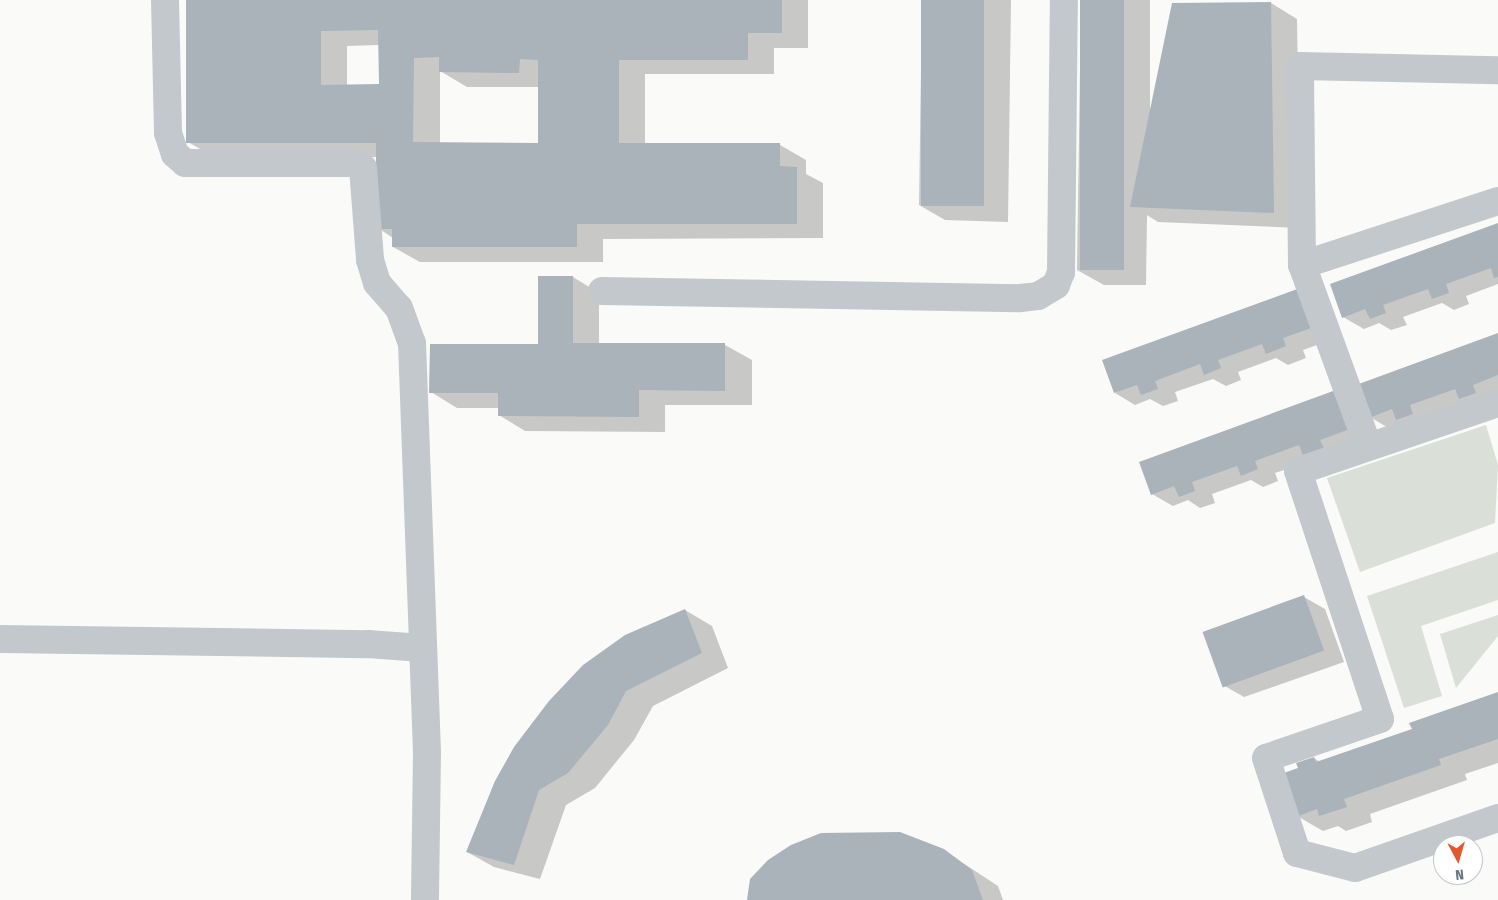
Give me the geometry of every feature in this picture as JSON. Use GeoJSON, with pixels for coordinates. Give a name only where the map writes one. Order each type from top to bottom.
{"type":"FeatureCollection","features":[{"type":"Feature","properties":{"kind":"lane"},"geometry":{"type":"LineString","coordinates":[[165,0],[168,133],[175,154],[185,163],[354,163],[363,168],[370,260],[377,283],[399,308],[412,344],[427,753],[425,900]]}},
{"type":"Feature","properties":{"kind":"lane"},"geometry":{"type":"LineString","coordinates":[[602,292],[1020,298],[1038,296],[1056,285],[1061,272],[1064,0]]}},
{"type":"Feature","properties":{"kind":"lane"},"geometry":{"type":"LineString","coordinates":[[1368,446],[1302,265],[1300,66],[1498,70]]}},
{"type":"Feature","properties":{"kind":"lane"},"geometry":{"type":"LineString","coordinates":[[1302,265],[1498,201]]}},
{"type":"Feature","properties":{"kind":"lane"},"geometry":{"type":"LineString","coordinates":[[1498,403],[1298,471],[1380,719],[1266,758],[1297,853],[1355,868],[1498,818]]}},
{"type":"Feature","properties":{"kind":"lane"},"geometry":{"type":"LineString","coordinates":[[0,639],[368,644],[422,648]]}},
{"type":"Feature","properties":{"kind":"shaded area"},"geometry":{"type":"Polygon","coordinates":[[[1486,425],[1498,465],[1495,523],[1360,572],[1327,478],[1486,425]]]}},
{"type":"Feature","properties":{"kind":"shaded area"},"geometry":{"type":"Polygon","coordinates":[[[1498,552],[1498,600],[1421,626],[1442,696],[1404,708],[1367,596],[1498,552]]]}},
{"type":"Feature","properties":{"kind":"shaded area"},"geometry":{"type":"Polygon","coordinates":[[[1498,615],[1498,636],[1456,688],[1440,634],[1498,615]]]}},
{"type":"Feature","properties":{"kind":"building"},"geometry":{"type":"Polygon","coordinates":[[[186,0],[782,0],[782,33],[748,33],[748,60],[619,60],[619,143],[780,143],[780,166],[797,167],[797,224],[577,224],[577,247],[392,247],[392,229],[376,229],[376,143],[186,143],[186,0]],[[378,30],[321,31],[321,85],[379,84],[378,30]],[[439,57],[414,58],[413,142],[538,143],[538,60],[520,59],[519,73],[439,72],[439,57]]]}},
{"type":"Feature","properties":{"kind":"building"},"geometry":{"type":"Polygon","coordinates":[[[921,0],[984,0],[984,206],[921,206],[921,0]]]}},
{"type":"Feature","properties":{"kind":"building"},"geometry":{"type":"Polygon","coordinates":[[[1080,0],[1124,0],[1124,270],[1080,270],[1080,0]]]}},
{"type":"Feature","properties":{"kind":"building"},"geometry":{"type":"Polygon","coordinates":[[[1271,2],[1274,213],[1130,207],[1172,3],[1271,2]]]}},
{"type":"Feature","properties":{"kind":"building"},"geometry":{"type":"Polygon","coordinates":[[[1498,223],[1498,277],[1494,278],[1491,268],[1446,284],[1449,293],[1432,299],[1428,289],[1383,305],[1386,313],[1370,319],[1365,309],[1342,318],[1330,284],[1498,223]]]}},
{"type":"Feature","properties":{"kind":"building"},"geometry":{"type":"Polygon","coordinates":[[[538,276],[573,276],[573,343],[725,343],[725,391],[639,390],[639,417],[498,416],[498,393],[429,393],[430,344],[538,344],[538,276]]]}},
{"type":"Feature","properties":{"kind":"building"},"geometry":{"type":"Polygon","coordinates":[[[1300,288],[1314,327],[1283,338],[1286,346],[1266,354],[1262,344],[1218,360],[1221,368],[1204,375],[1200,364],[1155,381],[1158,389],[1141,395],[1137,385],[1114,393],[1102,360],[1300,288]]]}},
{"type":"Feature","properties":{"kind":"building"},"geometry":{"type":"Polygon","coordinates":[[[1498,333],[1498,375],[1473,385],[1476,393],[1459,399],[1455,389],[1410,405],[1413,414],[1396,420],[1392,409],[1369,418],[1356,385],[1498,333]]]}},
{"type":"Feature","properties":{"kind":"building"},"geometry":{"type":"Polygon","coordinates":[[[1336,390],[1350,429],[1320,440],[1324,448],[1303,455],[1299,445],[1255,461],[1258,469],[1241,476],[1237,466],[1192,482],[1195,491],[1179,497],[1174,486],[1151,495],[1139,462],[1336,390]]]}},
{"type":"Feature","properties":{"kind":"building"},"geometry":{"type":"Polygon","coordinates":[[[1304,595],[1324,650],[1223,687],[1203,632],[1304,595]]]}},
{"type":"Feature","properties":{"kind":"building"},"geometry":{"type":"Polygon","coordinates":[[[685,609],[702,653],[626,691],[608,725],[568,773],[539,790],[514,865],[466,852],[495,781],[514,747],[549,701],[583,665],[625,635],[685,609]]]}},
{"type":"Feature","properties":{"kind":"building"},"geometry":{"type":"Polygon","coordinates":[[[1498,692],[1498,739],[1439,759],[1441,765],[1344,799],[1347,807],[1319,816],[1317,809],[1296,817],[1281,774],[1298,768],[1296,763],[1314,757],[1316,762],[1412,729],[1409,723],[1498,692]]]}},
{"type":"Feature","properties":{"kind":"building"},"geometry":{"type":"Polygon","coordinates":[[[900,832],[944,849],[972,870],[983,900],[747,900],[750,879],[768,860],[791,845],[821,833],[900,832]]]}}]}
